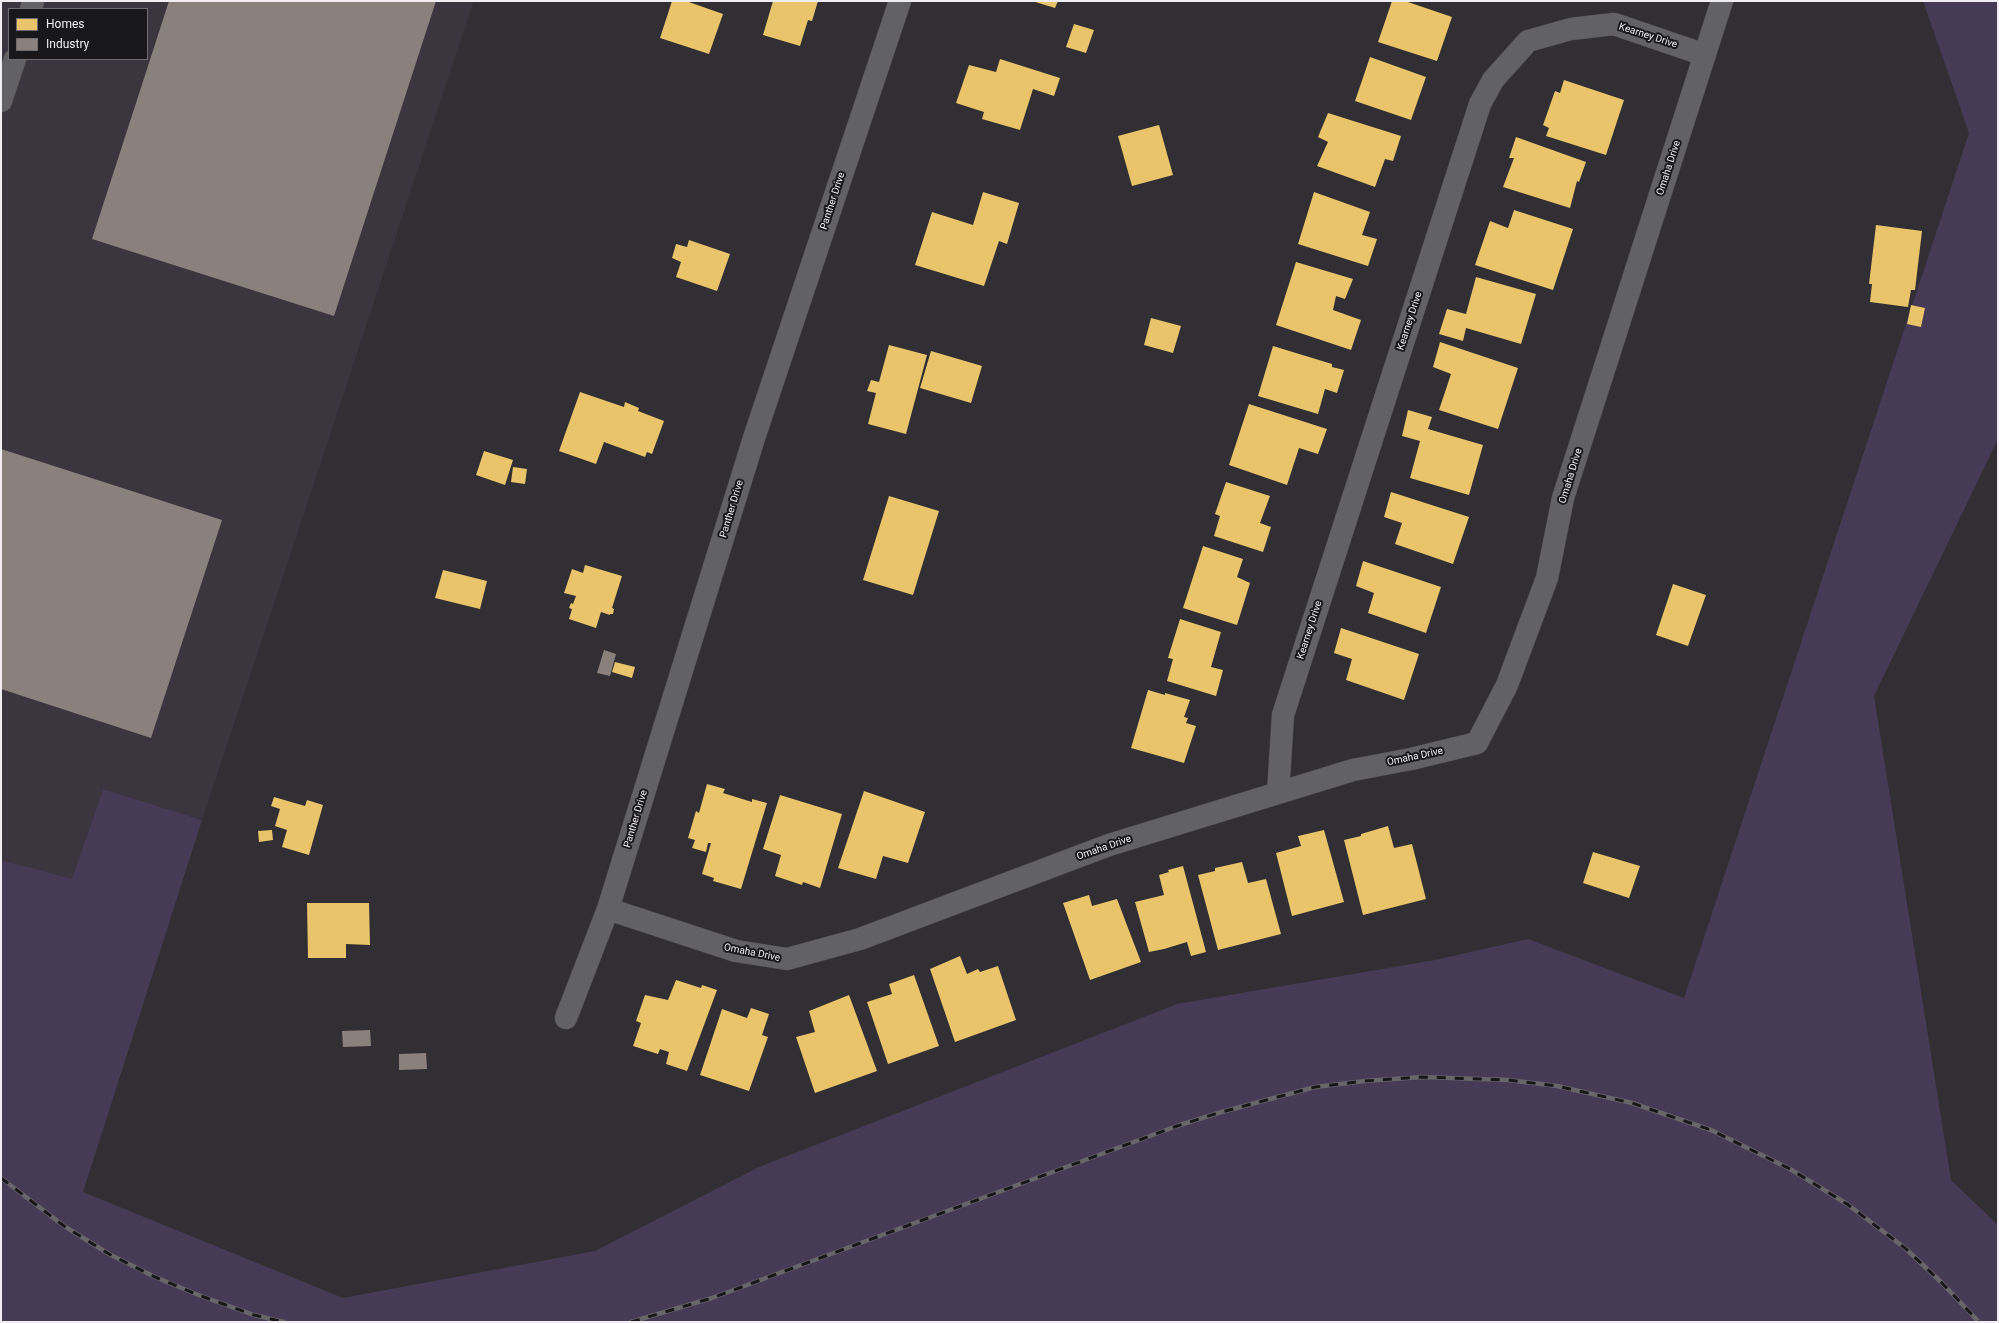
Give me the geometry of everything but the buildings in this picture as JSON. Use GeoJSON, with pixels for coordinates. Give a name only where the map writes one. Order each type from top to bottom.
{"type":"FeatureCollection","features":[{"type":"Feature","properties":{"kind":"street","name":"Panther Drive"},"geometry":{"type":"LineString","coordinates":[[566,1018],[608,909],[754,438],[900,1]]}},
{"type":"Feature","properties":{"kind":"street","name":"Omaha Drive"},"geometry":{"type":"LineString","coordinates":[[608,909],[736,952],[786,960],[860,939],[1109,845],[1353,770],[1411,759],[1477,743],[1507,685],[1547,578],[1564,498],[1722,1]]}},
{"type":"Feature","properties":{"kind":"street","name":"Kearney Drive"},"geometry":{"type":"LineString","coordinates":[[1278,793],[1283,715],[1480,104],[1494,80],[1528,41],[1571,28],[1614,24],[1705,55]]}},
{"type":"Feature","properties":{"kind":"street"},"geometry":{"type":"LineString","coordinates":[[1,101],[15,60]]}},
{"type":"Feature","properties":{"kind":"shaded area"},"geometry":{"type":"Polygon","coordinates":[[[1,1],[474,1],[202,820],[103,789],[72,880],[1,860],[1,1]]]}},
{"type":"Feature","properties":{"kind":"shaded area"},"geometry":{"type":"Polygon","coordinates":[[[1923,1],[1998,1],[1998,439],[1874,696],[1951,1180],[1998,1225],[1998,1322],[1,1322],[1,860],[72,879],[103,789],[202,820],[83,1192],[343,1298],[595,1251],[759,1167],[1177,1004],[1435,960],[1528,939],[1684,998],[1969,133],[1923,1]]]}},
{"type":"Feature","properties":{"kind":"railway"},"geometry":{"type":"LineString","coordinates":[[631,1322],[712,1298],[1177,1126],[1218,1113],[1315,1087],[1365,1081],[1422,1077],[1508,1080],[1557,1086],[1632,1103],[1711,1130],[1790,1169],[1847,1204],[1905,1248],[1941,1282],[1979,1322]]}},
{"type":"Feature","properties":{"kind":"railway"},"geometry":{"type":"LineString","coordinates":[[1,1178],[64,1226],[109,1254],[155,1277],[201,1296],[254,1315],[284,1322]]}}]}
